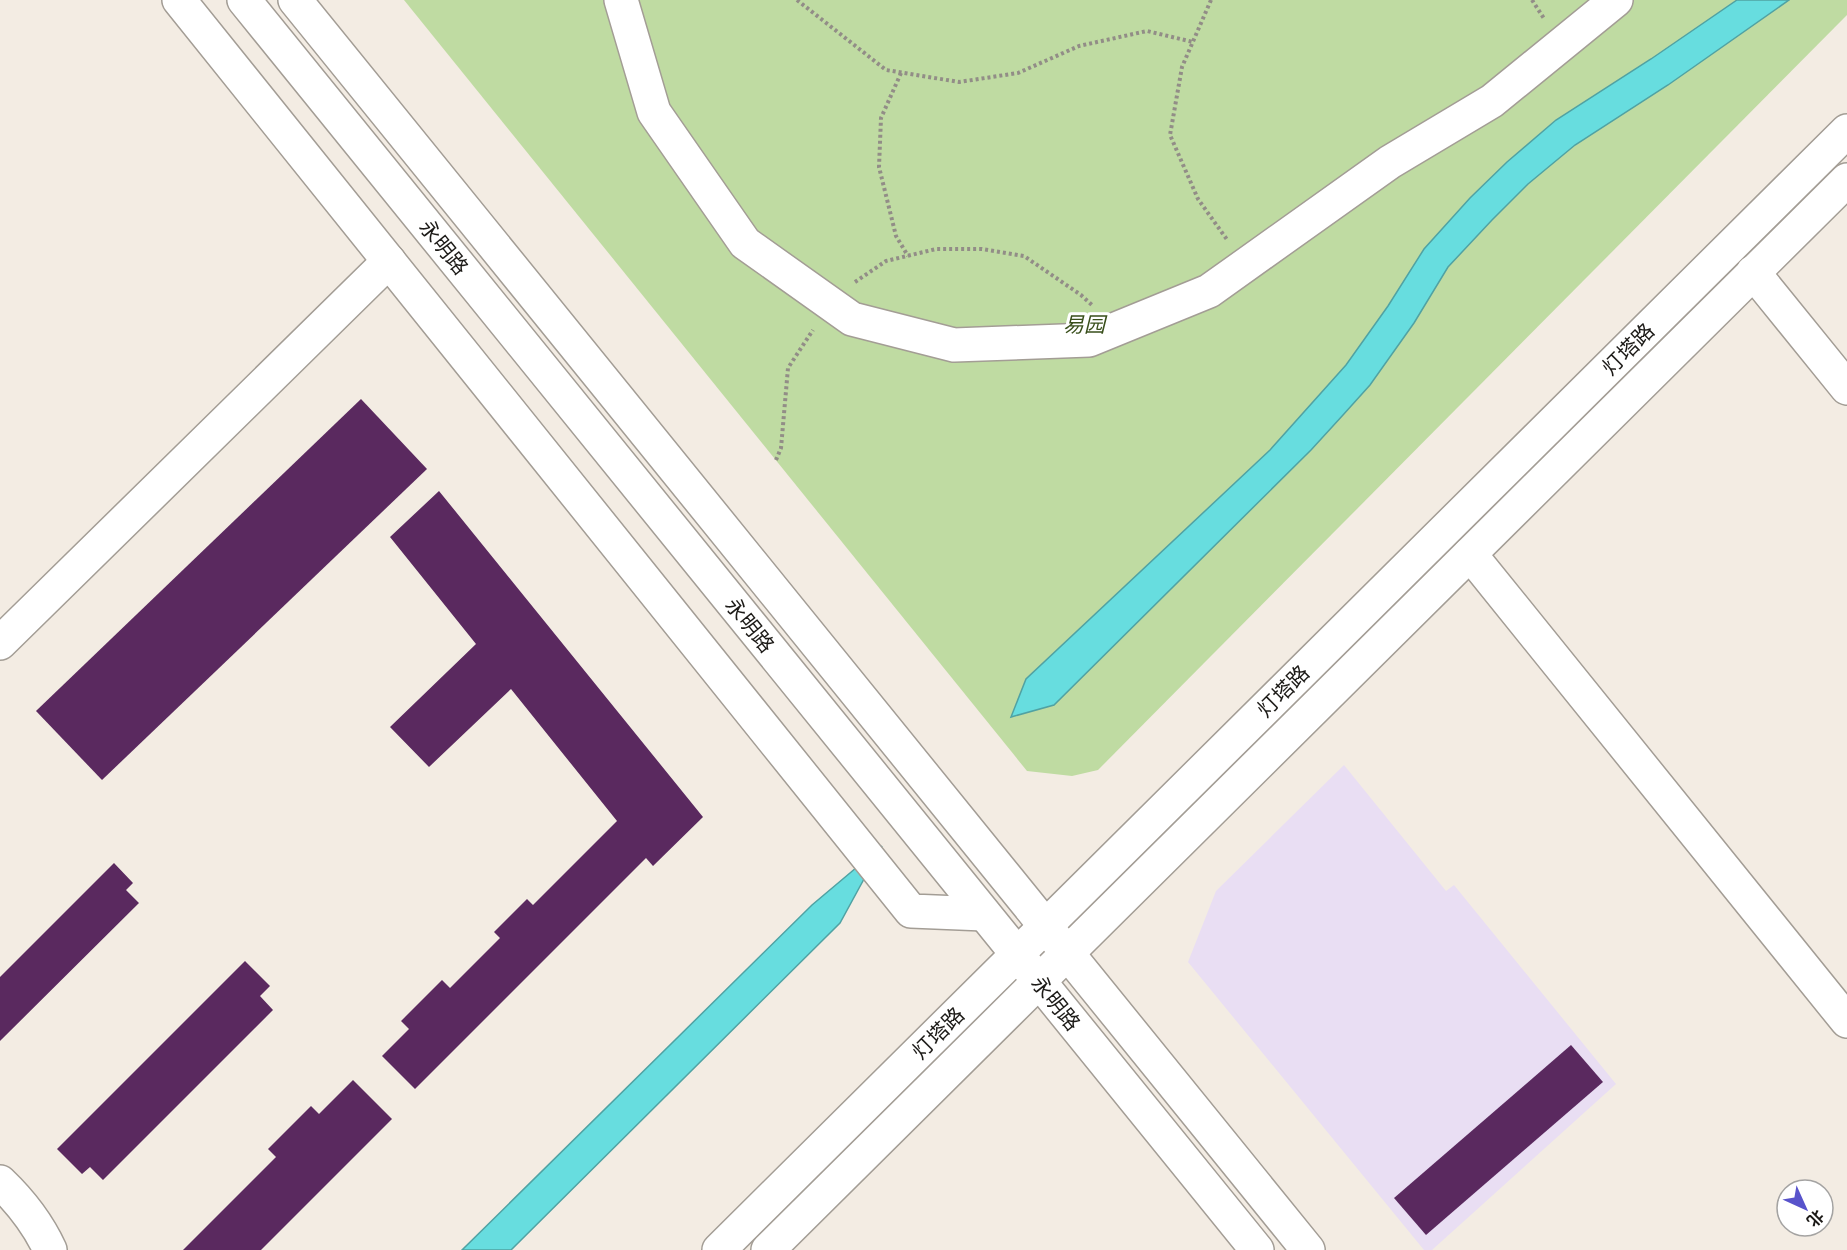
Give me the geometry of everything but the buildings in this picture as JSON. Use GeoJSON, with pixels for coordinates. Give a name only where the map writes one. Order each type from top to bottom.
{"type":"FeatureCollection","features":[{"type":"Feature","properties":{"kind":"street"},"geometry":{"type":"LineString","coordinates":[[179,0],[911,911],[984,914]]}},
{"type":"Feature","properties":{"kind":"street","name":"永明路"},"geometry":{"type":"LineString","coordinates":[[244,0],[1257,1250]]}},
{"type":"Feature","properties":{"kind":"street","name":"永明路"},"geometry":{"type":"LineString","coordinates":[[295,0],[1308,1250]]}},
{"type":"Feature","properties":{"kind":"street"},"geometry":{"type":"LineString","coordinates":[[621,0],[654,112],[745,243],[852,319],[954,345],[1089,340],[1209,291],[1390,162],[1492,101],[1616,0]]}},
{"type":"Feature","properties":{"kind":"street","name":"灯塔路"},"geometry":{"type":"LineString","coordinates":[[719,1250],[1847,132]]}},
{"type":"Feature","properties":{"kind":"street","name":"灯塔路"},"geometry":{"type":"LineString","coordinates":[[768,1250],[1847,180]]}},
{"type":"Feature","properties":{"kind":"street"},"geometry":{"type":"LineString","coordinates":[[0,644],[388,261]]}},
{"type":"Feature","properties":{"kind":"street"},"geometry":{"type":"LineString","coordinates":[[1753,272],[1847,388]]}},
{"type":"Feature","properties":{"kind":"street"},"geometry":{"type":"LineString","coordinates":[[1470,554],[1847,1021]]}},
{"type":"Feature","properties":{"kind":"street"},"geometry":{"type":"LineString","coordinates":[[0,1182],[17,1199],[43,1234],[50,1250]]}},
{"type":"Feature","properties":{"kind":"path"},"geometry":{"type":"LineString","coordinates":[[797,0],[886,70],[959,82],[1018,73],[1079,46],[1147,31],[1192,42]]}},
{"type":"Feature","properties":{"kind":"path"},"geometry":{"type":"LineString","coordinates":[[1211,0],[1182,67],[1170,135],[1198,199],[1247,263]]}},
{"type":"Feature","properties":{"kind":"path"},"geometry":{"type":"LineString","coordinates":[[901,73],[881,118],[879,167],[896,236],[908,256]]}},
{"type":"Feature","properties":{"kind":"shaded area"},"geometry":{"type":"Polygon","coordinates":[[[1344,765],[1446,891],[1454,885],[1616,1084],[1432,1250],[1424,1250],[1188,962],[1216,891],[1344,765]]]}},
{"type":"Feature","properties":{"kind":"green space","name":"易园"},"geometry":{"type":"Polygon","coordinates":[[[404,0],[1847,0],[1847,15],[1098,770],[1072,776],[1027,771],[404,0]]]}},
{"type":"Feature","properties":{"kind":"water"},"geometry":{"type":"Polygon","coordinates":[[[1737,0],[1789,0],[1668,85],[1575,145],[1528,184],[1448,267],[1414,323],[1370,385],[1311,450],[1054,705],[1011,717],[1026,679],[1270,450],[1346,365],[1388,306],[1424,249],[1470,198],[1507,162],[1556,120],[1737,0]]]}},
{"type":"Feature","properties":{"kind":"water"},"geometry":{"type":"Polygon","coordinates":[[[882,846],[840,923],[511,1250],[462,1250],[812,905],[882,846]]]}}]}
